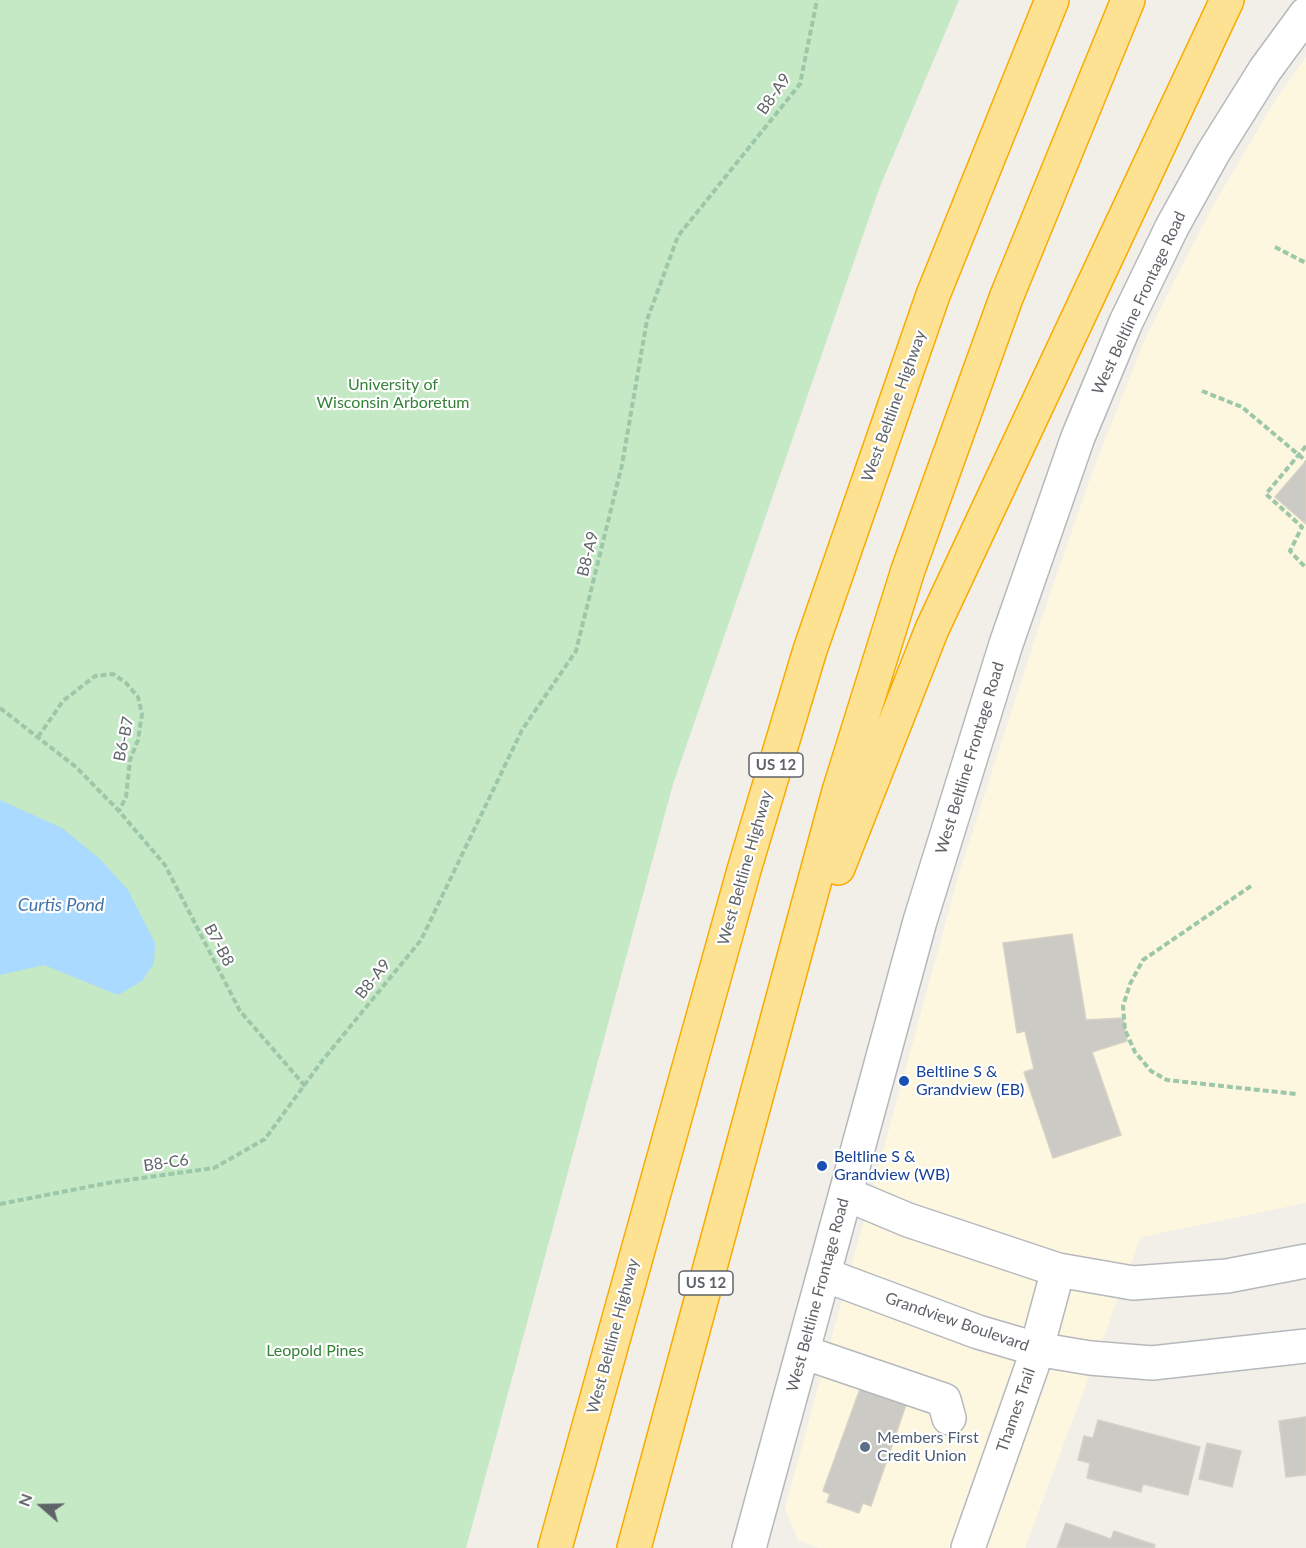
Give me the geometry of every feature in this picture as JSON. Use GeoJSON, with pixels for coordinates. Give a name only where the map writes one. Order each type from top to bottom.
{"type":"FeatureCollection","features":[{"type":"Feature","properties":{"kind":"highway","name":"West Beltline Highway"},"geometry":{"type":"LineString","coordinates":[[555,1548],[744,870],[810,650],[933,295],[1052,0]]}},
{"type":"Feature","properties":{"kind":"highway","name":"US 12"},"geometry":{"type":"LineString","coordinates":[[634,1548],[840,791],[908,570],[1005,298],[1128,0]]}},
{"type":"Feature","properties":{"kind":"highway"},"geometry":{"type":"LineString","coordinates":[[778,1017],[932,629],[1227,0]]}},
{"type":"Feature","properties":{"kind":"street","name":"West Beltline Frontage Road"},"geometry":{"type":"LineString","coordinates":[[752,1547],[921,921],[1006,644],[1078,437],[1126,322],[1172,227],[1213,153],[1265,70],[1306,14]]}},
{"type":"Feature","properties":{"kind":"street"},"geometry":{"type":"LineString","coordinates":[[846,1194],[908,1220],[1059,1270],[1133,1283],[1227,1276],[1306,1261]]}},
{"type":"Feature","properties":{"kind":"street","name":"Thames Trail"},"geometry":{"type":"LineString","coordinates":[[968,1548],[1036,1349],[1059,1270]]}},
{"type":"Feature","properties":{"kind":"street","name":"Grandview Boulevard"},"geometry":{"type":"LineString","coordinates":[[825,1275],[978,1332],[1036,1349],[1090,1358],[1152,1363],[1215,1358],[1306,1346]]}},
{"type":"Feature","properties":{"kind":"street"},"geometry":{"type":"LineString","coordinates":[[803,1352],[944,1400],[949,1418]]}},
{"type":"Feature","properties":{"kind":"path","name":"B8-A9"},"geometry":{"type":"LineString","coordinates":[[304,1086],[422,940],[522,730],[576,651],[622,465],[647,320],[678,236],[800,84],[817,0]]}},
{"type":"Feature","properties":{"kind":"path"},"geometry":{"type":"LineString","coordinates":[[1275,247],[1306,263]]}},
{"type":"Feature","properties":{"kind":"path"},"geometry":{"type":"LineString","coordinates":[[1202,391],[1242,406],[1306,461]]}},
{"type":"Feature","properties":{"kind":"path"},"geometry":{"type":"LineString","coordinates":[[1306,446],[1266,494],[1302,527],[1290,551],[1306,568]]}},
{"type":"Feature","properties":{"kind":"path","name":"B6-B7"},"geometry":{"type":"LineString","coordinates":[[38,737],[63,701],[95,676],[113,674],[126,684],[138,697],[142,714],[138,740],[130,760],[126,797],[119,811]]}},
{"type":"Feature","properties":{"kind":"path"},"geometry":{"type":"LineString","coordinates":[[0,708],[76,767],[119,811]]}},
{"type":"Feature","properties":{"kind":"path","name":"B7-B8"},"geometry":{"type":"LineString","coordinates":[[119,811],[165,865],[240,1011],[304,1086]]}},
{"type":"Feature","properties":{"kind":"path"},"geometry":{"type":"LineString","coordinates":[[1251,886],[1143,960],[1130,984],[1123,1006],[1125,1030],[1135,1052],[1146,1065],[1167,1080],[1296,1094]]}},
{"type":"Feature","properties":{"kind":"path","name":"B8-C6"},"geometry":{"type":"LineString","coordinates":[[0,1204],[113,1182],[214,1168],[265,1138],[304,1086]]}},
{"type":"Feature","properties":{"kind":"shaded area"},"geometry":{"type":"Polygon","coordinates":[[[1306,57],[1306,1203],[1141,1237],[1025,1548],[819,1548],[798,1540],[785,1508],[959,874],[1041,620],[1092,473],[1144,341],[1210,211],[1274,102],[1306,57]]]}},
{"type":"Feature","properties":{"kind":"green space","name":"University of Wisconsin Arboretum"},"geometry":{"type":"Polygon","coordinates":[[[0,0],[959,0],[879,189],[673,784],[466,1548],[0,1548],[0,0]]]}},
{"type":"Feature","properties":{"kind":"water","name":"Curtis Pond"},"geometry":{"type":"Polygon","coordinates":[[[0,800],[62,828],[100,859],[128,890],[155,943],[154,963],[142,981],[118,995],[44,965],[0,975],[0,800]]]}},
{"type":"Feature","properties":{"kind":"building"},"geometry":{"type":"Polygon","coordinates":[[[1306,461],[1306,524],[1275,497],[1306,461]]]}},
{"type":"Feature","properties":{"kind":"building"},"geometry":{"type":"Polygon","coordinates":[[[1072,934],[1086,1020],[1123,1018],[1127,1041],[1092,1052],[1121,1135],[1053,1158],[1024,1072],[1034,1069],[1025,1031],[1017,1033],[1003,943],[1072,934]]]}},
{"type":"Feature","properties":{"kind":"building","name":"Members First Credit Union"},"geometry":{"type":"Polygon","coordinates":[[[861,1386],[907,1402],[871,1506],[863,1503],[859,1513],[827,1502],[830,1494],[823,1491],[861,1386]]]}},
{"type":"Feature","properties":{"kind":"building"},"geometry":{"type":"Polygon","coordinates":[[[1306,1417],[1306,1475],[1286,1477],[1279,1421],[1306,1417]]]}},
{"type":"Feature","properties":{"kind":"building"},"geometry":{"type":"Polygon","coordinates":[[[1098,1420],[1200,1447],[1188,1495],[1143,1484],[1141,1492],[1087,1478],[1090,1463],[1078,1460],[1084,1436],[1093,1438],[1098,1420]]]}},
{"type":"Feature","properties":{"kind":"building"},"geometry":{"type":"Polygon","coordinates":[[[1207,1443],[1241,1451],[1232,1487],[1199,1479],[1207,1443]]]}},
{"type":"Feature","properties":{"kind":"building"},"geometry":{"type":"Polygon","coordinates":[[[1066,1523],[1111,1539],[1114,1531],[1155,1545],[1154,1548],[1057,1548],[1066,1523]]]}},
{"type":"Feature","properties":{"kind":"place","name":"Beltline S & Grandview (EB)"},"geometry":{"type":"Point","coordinates":[904,1081]}},
{"type":"Feature","properties":{"kind":"place","name":"Beltline S & Grandview (WB)"},"geometry":{"type":"Point","coordinates":[822,1166]}},
{"type":"Feature","properties":{"kind":"place","name":"Members First Credit Union"},"geometry":{"type":"Point","coordinates":[865,1447]}},
{"type":"Feature","properties":{"kind":"park label","name":"Leopold Pines"},"geometry":{"type":"Point","coordinates":[315,1351]}}]}
